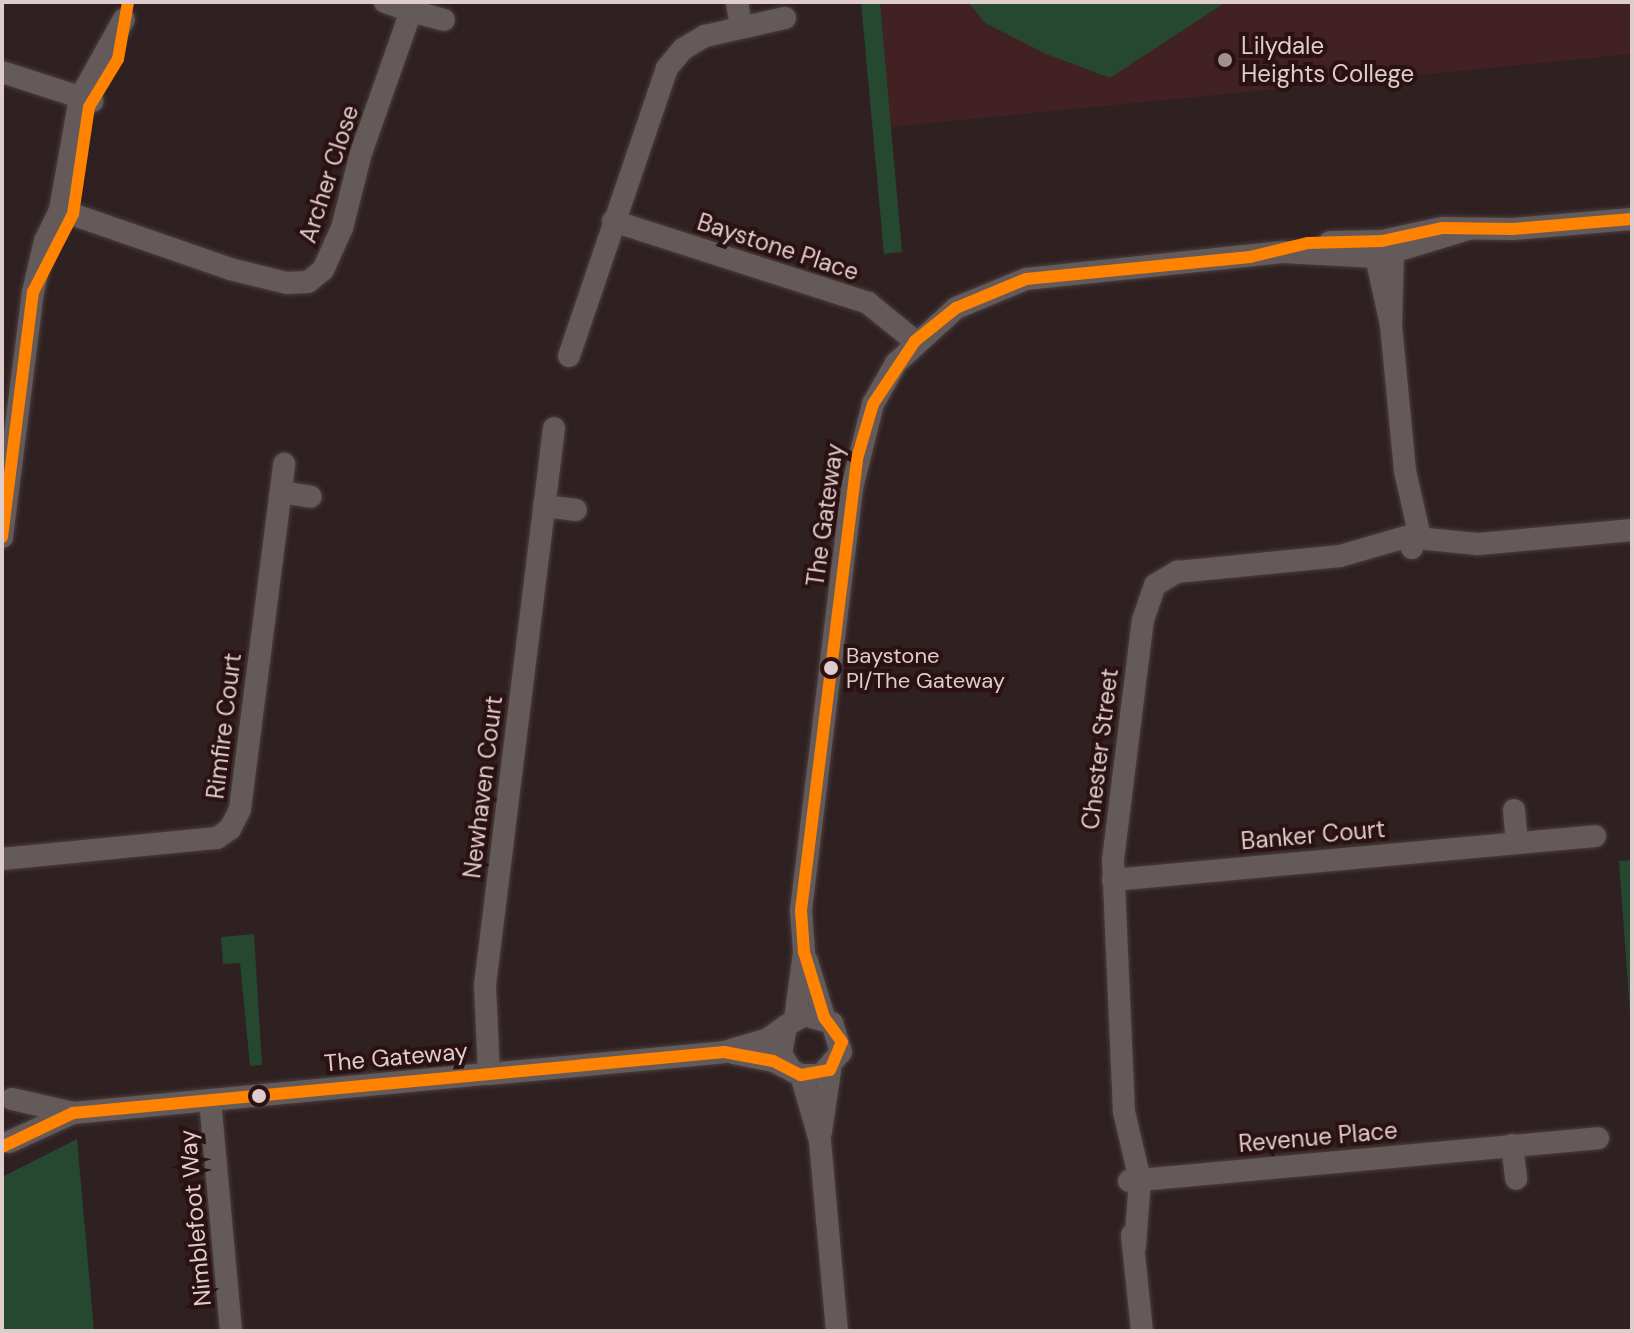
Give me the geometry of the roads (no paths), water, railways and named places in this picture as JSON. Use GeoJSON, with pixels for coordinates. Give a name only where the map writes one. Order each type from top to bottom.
{"type":"FeatureCollection","features":[{"type":"Feature","properties":{"kind":"street"},"geometry":{"type":"LineString","coordinates":[[385,2],[444,20]]}},
{"type":"Feature","properties":{"kind":"street"},"geometry":{"type":"LineString","coordinates":[[737,2],[741,27]]}},
{"type":"Feature","properties":{"kind":"street"},"geometry":{"type":"LineString","coordinates":[[2,537],[45,241],[66,212],[86,100],[126,11]]}},
{"type":"Feature","properties":{"kind":"street","name":"Archer Close"},"geometry":{"type":"LineString","coordinates":[[66,212],[230,269],[287,283],[316,277],[342,228],[361,153],[411,11]]}},
{"type":"Feature","properties":{"kind":"street"},"geometry":{"type":"LineString","coordinates":[[569,356],[667,68],[694,42],[741,27],[785,18]]}},
{"type":"Feature","properties":{"kind":"street"},"geometry":{"type":"LineString","coordinates":[[2,72],[86,100]]}},
{"type":"Feature","properties":{"kind":"street","name":"The Gateway"},"geometry":{"type":"LineString","coordinates":[[824,1017],[804,952],[801,910],[858,455],[878,394],[915,341],[956,308],[1026,279],[1283,252],[1308,243],[1384,251],[1425,231],[1632,219]]}},
{"type":"Feature","properties":{"kind":"street","name":"Baystone Place"},"geometry":{"type":"LineString","coordinates":[[613,221],[868,303],[915,341]]}},
{"type":"Feature","properties":{"kind":"street"},"geometry":{"type":"LineString","coordinates":[[1384,251],[1405,471],[1401,504],[1411,540]]}},
{"type":"Feature","properties":{"kind":"street","name":"Newhaven Court"},"geometry":{"type":"LineString","coordinates":[[489,1074],[485,985],[554,428]]}},
{"type":"Feature","properties":{"kind":"street","name":"Rimfire Court"},"geometry":{"type":"LineString","coordinates":[[2,859],[217,838],[230,829],[240,809],[284,464]]}},
{"type":"Feature","properties":{"kind":"street"},"geometry":{"type":"LineString","coordinates":[[281,492],[311,497]]}},
{"type":"Feature","properties":{"kind":"street"},"geometry":{"type":"LineString","coordinates":[[544,506],[576,510]]}},
{"type":"Feature","properties":{"kind":"street","name":"Chester Street"},"geometry":{"type":"LineString","coordinates":[[1142,1331],[1135,1246],[1134,1180],[1124,1112],[1113,880],[1143,620],[1155,585],[1167,575],[1192,569],[1340,556],[1385,556],[1411,540],[1449,551],[1478,544],[1632,530]]}},
{"type":"Feature","properties":{"kind":"street"},"geometry":{"type":"LineString","coordinates":[[1514,810],[1517,843]]}},
{"type":"Feature","properties":{"kind":"street","name":"Banker Court"},"geometry":{"type":"LineString","coordinates":[[1113,880],[1595,836]]}},
{"type":"Feature","properties":{"kind":"street","name":"The Gateway"},"geometry":{"type":"LineString","coordinates":[[6,1145],[73,1113],[724,1052],[768,1039],[790,1023],[804,952]]}},
{"type":"Feature","properties":{"kind":"street"},"geometry":{"type":"LineString","coordinates":[[820,1141],[796,1072],[781,1054],[790,1023],[824,1017],[842,1042],[830,1070],[820,1141],[837,1331]]}},
{"type":"Feature","properties":{"kind":"street","name":"The Gateway"},"geometry":{"type":"LineString","coordinates":[[724,1052],[796,1072]]}},
{"type":"Feature","properties":{"kind":"street"},"geometry":{"type":"LineString","coordinates":[[796,1072],[830,1070]]}},
{"type":"Feature","properties":{"kind":"street"},"geometry":{"type":"LineString","coordinates":[[5,1092],[19,1116],[6,1145]]}},
{"type":"Feature","properties":{"kind":"street","name":"The Gateway"},"geometry":{"type":"LineString","coordinates":[[5,1092],[73,1113]]}},
{"type":"Feature","properties":{"kind":"street","name":"Nimblefoot Way"},"geometry":{"type":"LineString","coordinates":[[210,1100],[231,1331]]}},
{"type":"Feature","properties":{"kind":"street","name":"Revenue Place"},"geometry":{"type":"LineString","coordinates":[[1134,1180],[1598,1138]]}},
{"type":"Feature","properties":{"kind":"street"},"geometry":{"type":"LineString","coordinates":[[1512,1145],[1516,1179]]}},
{"type":"Feature","properties":{"kind":"place","name":"Lilydale Heights College"},"geometry":{"type":"Point","coordinates":[1225,60]}},
{"type":"Feature","properties":{"kind":"place","name":"Baystone Pl/The Gateway"},"geometry":{"type":"Point","coordinates":[831,668]}}]}
